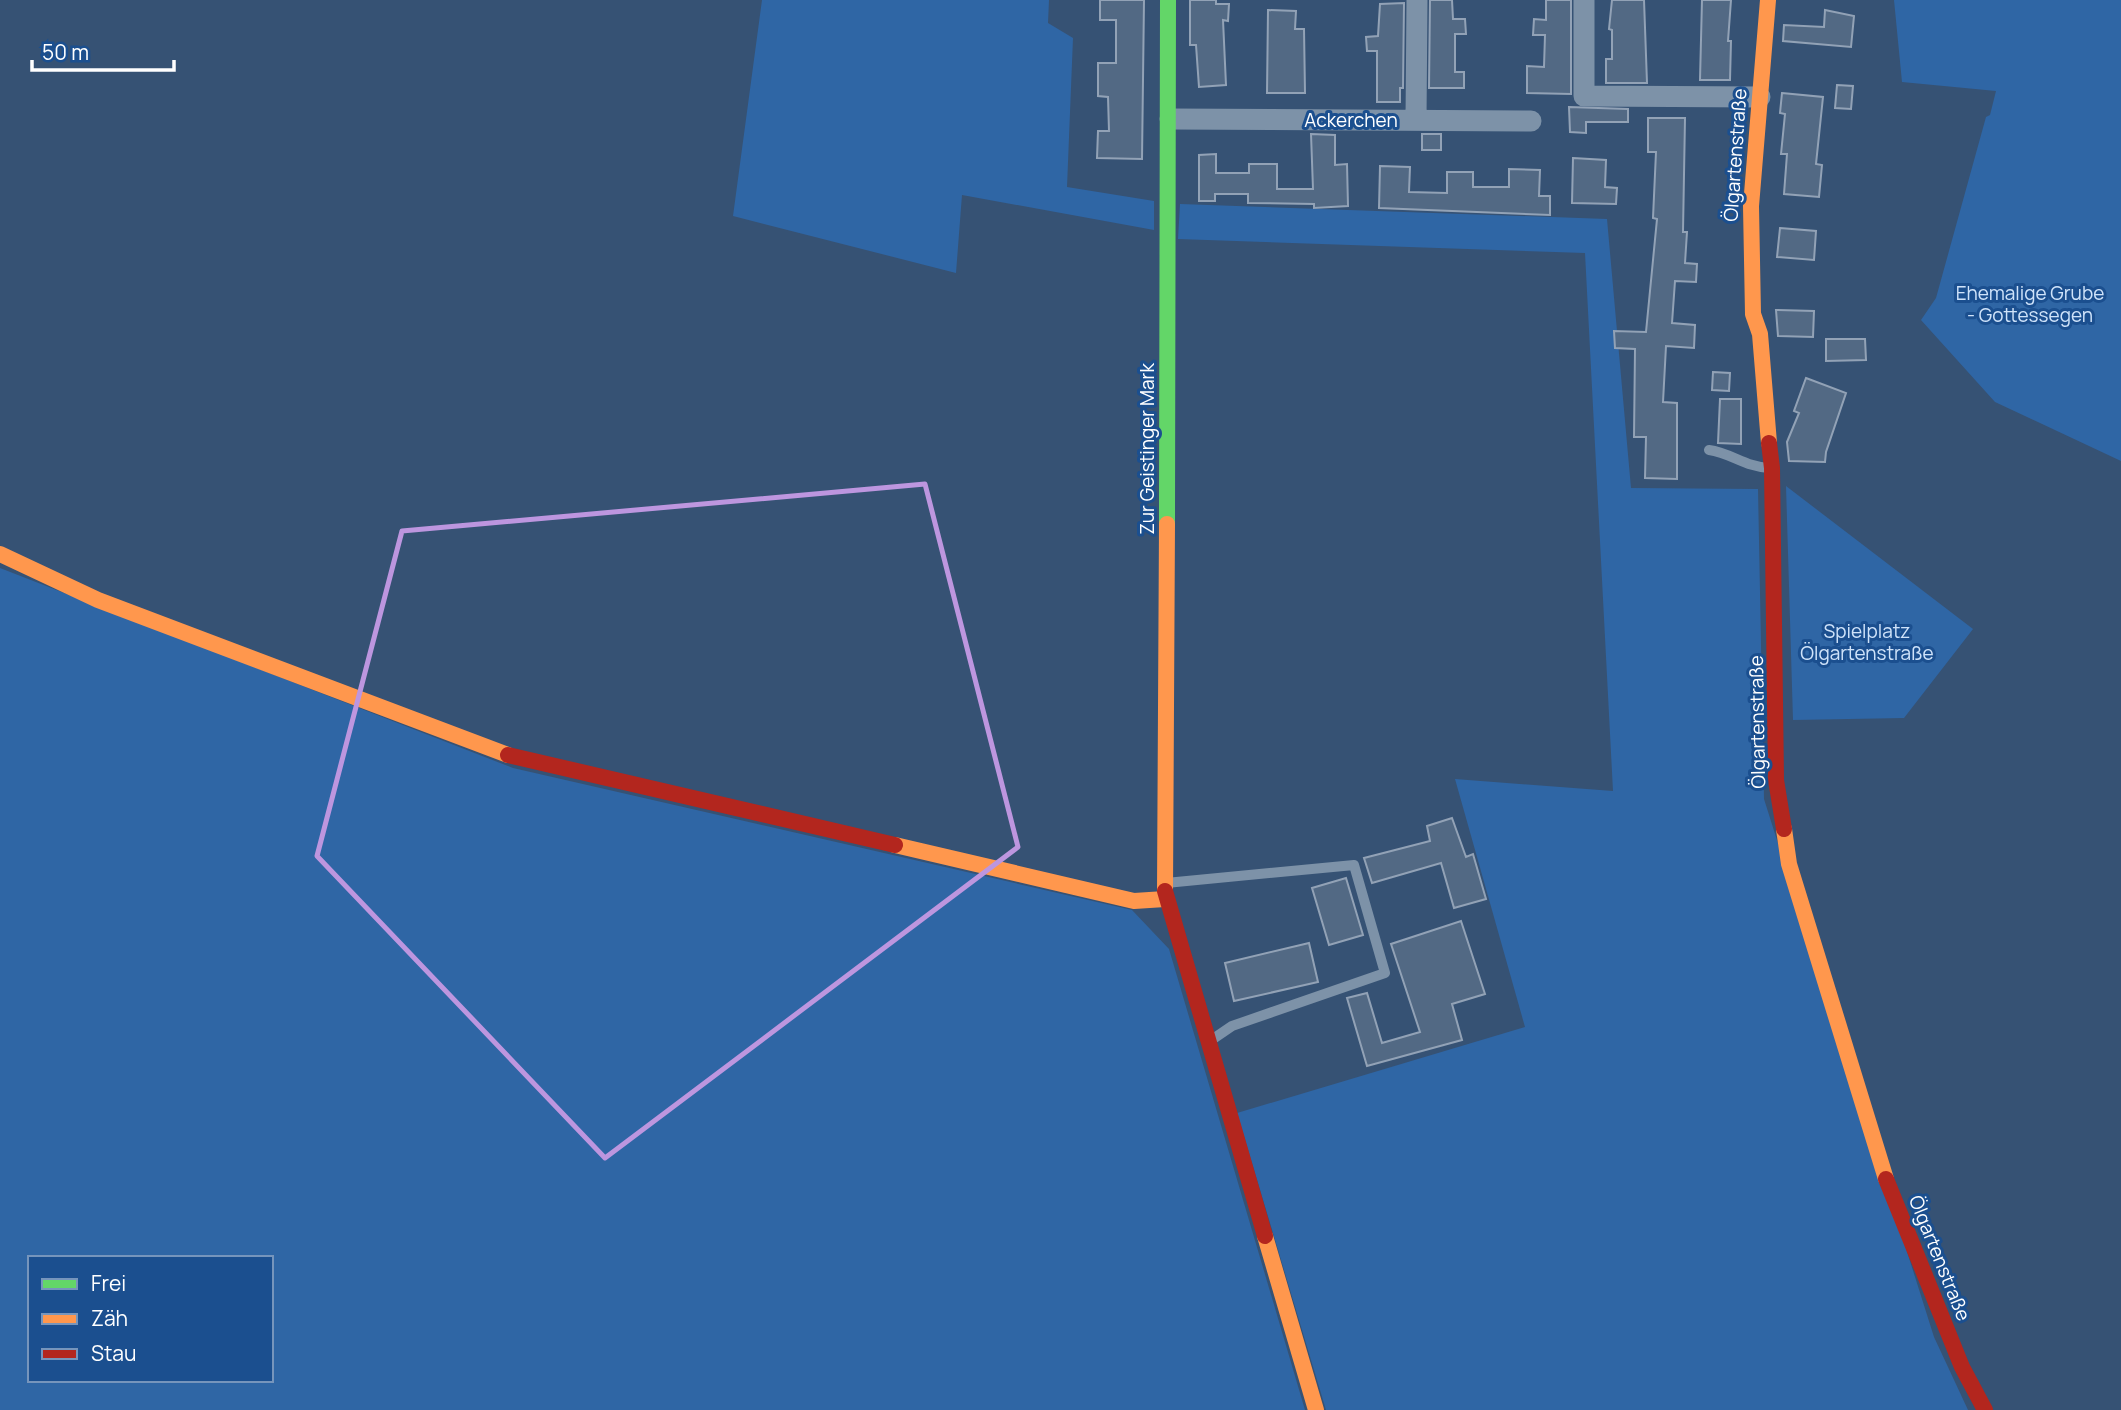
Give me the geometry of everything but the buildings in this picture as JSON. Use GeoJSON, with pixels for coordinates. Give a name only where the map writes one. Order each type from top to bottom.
{"type":"FeatureCollection","features":[{"type":"Feature","properties":{"kind":"street","name":"Zur Geistinger Mark"},"geometry":{"type":"LineString","coordinates":[[1168,0],[1170,119],[1166,891],[1316,1410]]}},
{"type":"Feature","properties":{"kind":"street"},"geometry":{"type":"LineString","coordinates":[[1416,120],[1417,0]]}},
{"type":"Feature","properties":{"kind":"street"},"geometry":{"type":"LineString","coordinates":[[1584,0],[1584,96],[1760,97]]}},
{"type":"Feature","properties":{"kind":"street","name":"Ölgartenstraße"},"geometry":{"type":"LineString","coordinates":[[1768,0],[1755,185],[1751,206],[1753,314],[1760,334],[1772,468],[1776,780],[1789,864],[1891,1194],[1962,1367],[1984,1410]]}},
{"type":"Feature","properties":{"kind":"street","name":"Ackerchen"},"geometry":{"type":"LineString","coordinates":[[1170,119],[1531,121]]}},
{"type":"Feature","properties":{"kind":"street"},"geometry":{"type":"LineString","coordinates":[[0,554],[98,600],[511,756],[1134,901],[1166,891]]}},
{"type":"Feature","properties":{"kind":"lane"},"geometry":{"type":"LineString","coordinates":[[1709,450],[1723,452],[1754,467],[1772,468]]}},
{"type":"Feature","properties":{"kind":"lane"},"geometry":{"type":"LineString","coordinates":[[1166,891],[1354,865],[1385,973],[1232,1026],[1208,1043]]}},
{"type":"Feature","properties":{"kind":"highlighted area"},"geometry":{"type":"Polygon","coordinates":[[[925,484],[1018,847],[605,1158],[317,856],[402,531],[925,484]]]}},
{"type":"Feature","properties":{"kind":"green space"},"geometry":{"type":"Polygon","coordinates":[[[762,0],[1049,0],[1048,23],[1073,38],[1067,187],[1154,201],[1154,230],[962,195],[956,273],[733,216],[762,0]]]}},
{"type":"Feature","properties":{"kind":"green space","name":"Ehemalige Grube - Gottessegen"},"geometry":{"type":"Polygon","coordinates":[[[1894,0],[2121,0],[2121,461],[1995,402],[1921,320],[1936,298],[1986,117],[1990,115],[1996,91],[1902,82],[1894,0]]]}},
{"type":"Feature","properties":{"kind":"green space"},"geometry":{"type":"Polygon","coordinates":[[[1180,204],[1607,219],[1631,488],[1758,489],[1764,799],[1934,1337],[1968,1410],[1326,1410],[1237,1113],[1525,1027],[1455,779],[1613,791],[1585,253],[1178,239],[1180,204]]]}},
{"type":"Feature","properties":{"kind":"green space","name":"Spielplatz Ölgartenstraße"},"geometry":{"type":"Polygon","coordinates":[[[1786,486],[1973,629],[1904,718],[1793,720],[1786,486]]]}},
{"type":"Feature","properties":{"kind":"green space"},"geometry":{"type":"Polygon","coordinates":[[[0,568],[513,768],[1132,910],[1169,949],[1305,1410],[0,1410],[0,568]]]}},
{"type":"Feature","properties":{"kind":"traffic: fast"},"geometry":{"type":"LineString","coordinates":[[1167,524],[1168,0]]}},
{"type":"Feature","properties":{"kind":"traffic: slow"},"geometry":{"type":"LineString","coordinates":[[1768,0],[1751,206],[1753,314],[1760,334],[1769,443]]}},
{"type":"Feature","properties":{"kind":"traffic: slow"},"geometry":{"type":"LineString","coordinates":[[1165,891],[1167,524]]}},
{"type":"Feature","properties":{"kind":"traffic: slow"},"geometry":{"type":"LineString","coordinates":[[0,554],[98,600],[508,755]]}},
{"type":"Feature","properties":{"kind":"traffic: slow"},"geometry":{"type":"LineString","coordinates":[[1784,829],[1789,864],[1886,1179]]}},
{"type":"Feature","properties":{"kind":"traffic: slow"},"geometry":{"type":"LineString","coordinates":[[895,845],[1134,901],[1165,899]]}},
{"type":"Feature","properties":{"kind":"traffic: slow"},"geometry":{"type":"LineString","coordinates":[[1265,1236],[1316,1410]]}},
{"type":"Feature","properties":{"kind":"traffic: jam"},"geometry":{"type":"LineString","coordinates":[[1769,443],[1772,468],[1776,780],[1784,829]]}},
{"type":"Feature","properties":{"kind":"traffic: jam"},"geometry":{"type":"LineString","coordinates":[[508,755],[895,845]]}},
{"type":"Feature","properties":{"kind":"traffic: jam"},"geometry":{"type":"LineString","coordinates":[[1165,891],[1265,1236]]}},
{"type":"Feature","properties":{"kind":"traffic: jam"},"geometry":{"type":"LineString","coordinates":[[1886,1179],[1962,1367],[1985,1410]]}}]}
